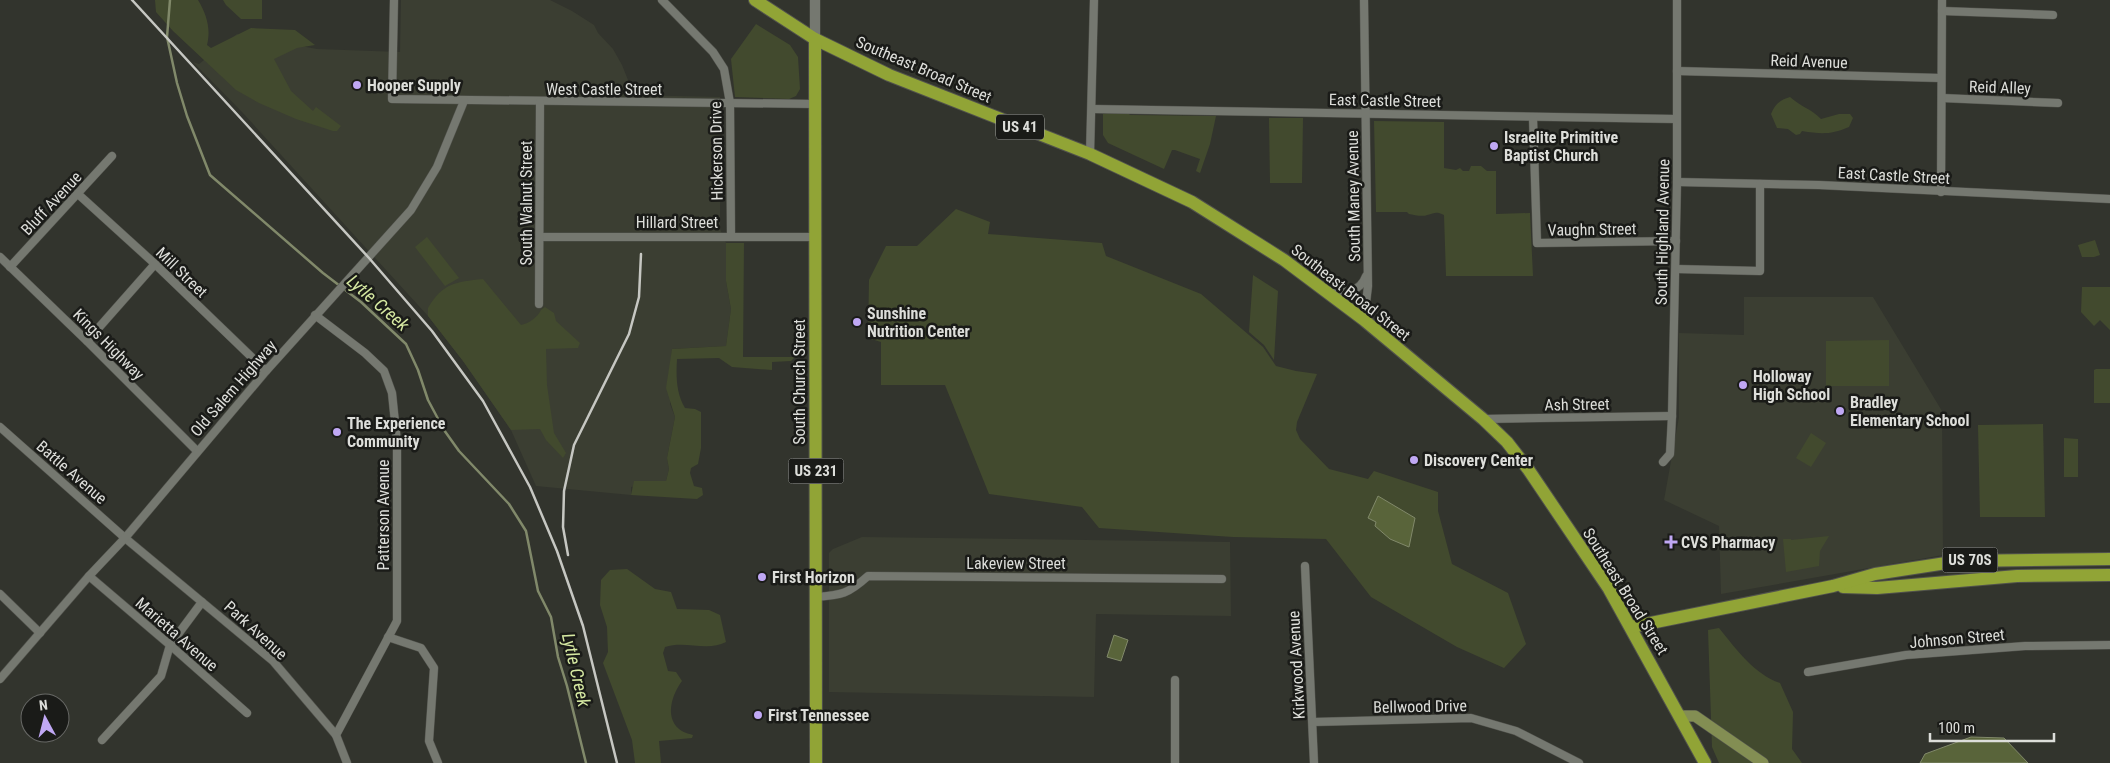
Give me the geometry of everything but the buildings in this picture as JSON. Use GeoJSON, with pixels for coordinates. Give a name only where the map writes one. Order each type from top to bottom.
{"type":"FeatureCollection","features":[{"type":"Feature","properties":{"kind":"main road","name":"US 41"},"geometry":{"type":"LineString","coordinates":[[755,0],[815,39]]}},
{"type":"Feature","properties":{"kind":"main road","name":"South Church Street"},"geometry":{"type":"LineString","coordinates":[[815,39],[816,763]]}},
{"type":"Feature","properties":{"kind":"main road","name":"Southeast Broad Street"},"geometry":{"type":"LineString","coordinates":[[815,39],[889,75],[1090,154],[1192,202],[1284,260],[1364,320],[1482,419],[1507,442],[1528,469],[1609,590],[1681,716],[1705,763]]}},
{"type":"Feature","properties":{"kind":"main road","name":"US 70S"},"geometry":{"type":"LineString","coordinates":[[1631,627],[1833,586],[1875,574],[1959,561],[2110,559]]}},
{"type":"Feature","properties":{"kind":"main road","name":"US 70S"},"geometry":{"type":"LineString","coordinates":[[1833,586],[1877,588],[2017,576],[2110,575]]}},
{"type":"Feature","properties":{"kind":"main road"},"geometry":{"type":"LineString","coordinates":[[1681,716],[1695,716],[1763,763]]}},
{"type":"Feature","properties":{"kind":"street","name":"West Castle Street"},"geometry":{"type":"LineString","coordinates":[[394,0],[392,99],[815,104]]}},
{"type":"Feature","properties":{"kind":"street","name":"Hickerson Drive"},"geometry":{"type":"LineString","coordinates":[[662,0],[713,52],[724,69],[730,103],[731,236]]}},
{"type":"Feature","properties":{"kind":"street","name":"South Church Street"},"geometry":{"type":"LineString","coordinates":[[815,0],[815,39]]}},
{"type":"Feature","properties":{"kind":"street"},"geometry":{"type":"LineString","coordinates":[[1090,154],[1094,0]]}},
{"type":"Feature","properties":{"kind":"street","name":"South Maney Avenue"},"geometry":{"type":"LineString","coordinates":[[1364,0],[1368,272],[1364,320]]}},
{"type":"Feature","properties":{"kind":"street","name":"South Highland Avenue"},"geometry":{"type":"LineString","coordinates":[[1663,462],[1670,454],[1672,416],[1678,182],[1676,119],[1677,0]]}},
{"type":"Feature","properties":{"kind":"street"},"geometry":{"type":"LineString","coordinates":[[1942,0],[1942,192]]}},
{"type":"Feature","properties":{"kind":"street"},"geometry":{"type":"LineString","coordinates":[[1942,10],[2053,15]]}},
{"type":"Feature","properties":{"kind":"street","name":"Reid Avenue"},"geometry":{"type":"LineString","coordinates":[[1677,70],[1941,78]]}},
{"type":"Feature","properties":{"kind":"street","name":"Reid Alley"},"geometry":{"type":"LineString","coordinates":[[1942,98],[2058,103]]}},
{"type":"Feature","properties":{"kind":"street","name":"Old Salem Highway"},"geometry":{"type":"LineString","coordinates":[[0,679],[89,576],[125,538],[315,315],[411,210],[437,167],[464,101]]}},
{"type":"Feature","properties":{"kind":"street","name":"South Walnut Street"},"geometry":{"type":"LineString","coordinates":[[539,304],[540,102]]}},
{"type":"Feature","properties":{"kind":"street","name":"East Castle Street"},"geometry":{"type":"LineString","coordinates":[[1092,109],[1676,119]]}},
{"type":"Feature","properties":{"kind":"street","name":"Vaughn Street"},"geometry":{"type":"LineString","coordinates":[[1534,118],[1537,243],[1676,241]]}},
{"type":"Feature","properties":{"kind":"street","name":"Bluff Avenue"},"geometry":{"type":"LineString","coordinates":[[10,267],[112,156]]}},
{"type":"Feature","properties":{"kind":"street","name":"East Castle Street"},"geometry":{"type":"LineString","coordinates":[[1678,182],[2110,199]]}},
{"type":"Feature","properties":{"kind":"street"},"geometry":{"type":"LineString","coordinates":[[1676,269],[1760,270],[1760,184]]}},
{"type":"Feature","properties":{"kind":"street","name":"Mill Street"},"geometry":{"type":"LineString","coordinates":[[78,194],[155,264],[266,371]]}},
{"type":"Feature","properties":{"kind":"street","name":"Hillard Street"},"geometry":{"type":"LineString","coordinates":[[540,237],[815,237]]}},
{"type":"Feature","properties":{"kind":"street","name":"Kings Highway"},"geometry":{"type":"LineString","coordinates":[[0,257],[87,341],[197,452]]}},
{"type":"Feature","properties":{"kind":"street"},"geometry":{"type":"LineString","coordinates":[[87,341],[155,264]]}},
{"type":"Feature","properties":{"kind":"street","name":"South Maney Avenue"},"geometry":{"type":"LineString","coordinates":[[1326,291],[1344,292],[1358,288],[1364,283],[1368,272]]}},
{"type":"Feature","properties":{"kind":"street","name":"Patterson Avenue"},"geometry":{"type":"LineString","coordinates":[[315,315],[365,353],[384,371],[392,393],[397,442],[397,621],[336,735]]}},
{"type":"Feature","properties":{"kind":"street","name":"Ash Street"},"geometry":{"type":"LineString","coordinates":[[1482,419],[1672,416]]}},
{"type":"Feature","properties":{"kind":"street","name":"Battle Avenue"},"geometry":{"type":"LineString","coordinates":[[0,427],[125,538]]}},
{"type":"Feature","properties":{"kind":"street","name":"Park Avenue"},"geometry":{"type":"LineString","coordinates":[[125,538],[273,661],[336,735],[347,763]]}},
{"type":"Feature","properties":{"kind":"street","name":"Kirkwood Avenue"},"geometry":{"type":"LineString","coordinates":[[1305,566],[1314,763]]}},
{"type":"Feature","properties":{"kind":"street","name":"Marietta Avenue"},"geometry":{"type":"LineString","coordinates":[[89,576],[170,644],[247,713]]}},
{"type":"Feature","properties":{"kind":"street","name":"Lakeview Street"},"geometry":{"type":"LineString","coordinates":[[816,596],[840,596],[868,576],[1222,579]]}},
{"type":"Feature","properties":{"kind":"street"},"geometry":{"type":"LineString","coordinates":[[0,594],[40,633]]}},
{"type":"Feature","properties":{"kind":"street"},"geometry":{"type":"LineString","coordinates":[[102,740],[161,676],[170,644],[202,602]]}},
{"type":"Feature","properties":{"kind":"street"},"geometry":{"type":"LineString","coordinates":[[388,637],[421,648],[434,668],[429,741],[438,763]]}},
{"type":"Feature","properties":{"kind":"street","name":"Johnson Street"},"geometry":{"type":"LineString","coordinates":[[1808,672],[1906,656],[2024,646],[2110,645]]}},
{"type":"Feature","properties":{"kind":"street"},"geometry":{"type":"LineString","coordinates":[[1175,680],[1175,763]]}},
{"type":"Feature","properties":{"kind":"street","name":"Bellwood Drive"},"geometry":{"type":"LineString","coordinates":[[1313,722],[1471,718],[1516,731],[1579,763]]}},
{"type":"Feature","properties":{"kind":"shaded area"},"geometry":{"type":"Polygon","coordinates":[[[155,0],[198,0],[207,22],[209,33],[207,45],[211,48],[251,28],[295,30],[315,45],[297,48],[274,59],[291,91],[313,111],[316,107],[341,126],[337,131],[333,131],[296,119],[259,103],[236,90],[173,31],[156,12],[155,0]]]}},
{"type":"Feature","properties":{"kind":"shaded area"},"geometry":{"type":"Polygon","coordinates":[[[223,0],[262,0],[262,19],[241,19],[223,0]]]}},
{"type":"Feature","properties":{"kind":"shaded area"},"geometry":{"type":"Polygon","coordinates":[[[401,0],[550,0],[594,25],[598,33],[613,49],[622,65],[634,95],[720,97],[720,229],[726,243],[726,281],[731,309],[726,346],[672,349],[670,404],[675,417],[667,458],[669,469],[666,481],[631,487],[631,495],[536,486],[511,430],[463,361],[428,316],[242,112],[193,62],[199,64],[237,34],[317,49],[400,52],[401,0]]]}},
{"type":"Feature","properties":{"kind":"shaded area"},"geometry":{"type":"Polygon","coordinates":[[[756,24],[790,45],[798,57],[800,89],[796,96],[789,99],[735,97],[731,59],[756,24]]]}},
{"type":"Feature","properties":{"kind":"shaded area"},"geometry":{"type":"Polygon","coordinates":[[[1790,97],[1821,119],[1839,114],[1850,114],[1853,118],[1849,127],[1831,133],[1802,131],[1796,135],[1788,129],[1777,128],[1771,114],[1778,103],[1790,97]]]}},
{"type":"Feature","properties":{"kind":"shaded area"},"geometry":{"type":"Polygon","coordinates":[[[1110,112],[1128,113],[1130,115],[1216,116],[1210,144],[1200,173],[1196,171],[1200,159],[1175,150],[1172,150],[1164,169],[1108,143],[1103,135],[1103,114],[1110,112]]]}},
{"type":"Feature","properties":{"kind":"shaded area"},"geometry":{"type":"Polygon","coordinates":[[[1269,118],[1303,118],[1302,183],[1270,183],[1269,118]]]}},
{"type":"Feature","properties":{"kind":"shaded area"},"geometry":{"type":"Polygon","coordinates":[[[1374,121],[1444,122],[1444,168],[1456,170],[1460,168],[1463,171],[1469,171],[1471,166],[1481,166],[1487,171],[1496,171],[1496,214],[1530,213],[1533,276],[1446,276],[1444,215],[1434,213],[1421,216],[1407,212],[1376,212],[1374,121]]]}},
{"type":"Feature","properties":{"kind":"shaded area"},"geometry":{"type":"Polygon","coordinates":[[[956,209],[990,222],[988,234],[1102,243],[1106,256],[1201,294],[1263,347],[1276,366],[1317,374],[1297,422],[1296,430],[1300,439],[1329,469],[1368,479],[1374,471],[1438,492],[1438,511],[1452,564],[1508,593],[1526,644],[1504,668],[1457,647],[1371,597],[1326,539],[1233,537],[1099,528],[1082,507],[989,494],[945,385],[881,385],[881,342],[868,338],[869,280],[886,246],[917,246],[956,209]]]}},
{"type":"Feature","properties":{"kind":"shaded area"},"geometry":{"type":"Polygon","coordinates":[[[427,237],[459,278],[445,286],[415,247],[427,237]]]}},
{"type":"Feature","properties":{"kind":"shaded area"},"geometry":{"type":"Polygon","coordinates":[[[2095,240],[2100,255],[2082,257],[2078,245],[2095,240]]]}},
{"type":"Feature","properties":{"kind":"shaded area"},"geometry":{"type":"Polygon","coordinates":[[[726,243],[744,243],[743,357],[795,357],[791,361],[772,362],[772,370],[732,367],[719,358],[677,359],[677,384],[682,402],[685,408],[701,412],[701,448],[698,464],[691,468],[690,473],[694,486],[702,488],[703,495],[697,499],[631,495],[634,481],[666,481],[669,469],[667,458],[675,417],[666,388],[672,349],[726,346],[731,309],[726,281],[726,243]]]}},
{"type":"Feature","properties":{"kind":"shaded area"},"geometry":{"type":"Polygon","coordinates":[[[1253,275],[1278,291],[1274,360],[1264,345],[1249,332],[1253,275]]]}},
{"type":"Feature","properties":{"kind":"shaded area"},"geometry":{"type":"Polygon","coordinates":[[[483,279],[521,325],[532,320],[545,307],[554,313],[556,321],[580,343],[578,348],[546,349],[547,385],[554,433],[566,453],[563,458],[546,440],[540,429],[511,430],[463,361],[428,316],[428,308],[439,293],[457,283],[483,279]]]}},
{"type":"Feature","properties":{"kind":"shaded area"},"geometry":{"type":"Polygon","coordinates":[[[2082,287],[2110,287],[2110,330],[2100,320],[2094,326],[2081,312],[2082,287]]]}},
{"type":"Feature","properties":{"kind":"shaded area"},"geometry":{"type":"Polygon","coordinates":[[[1744,297],[1873,297],[1942,411],[1943,555],[1721,594],[1719,526],[1664,500],[1679,417],[1679,333],[1744,335],[1744,297]]]}},
{"type":"Feature","properties":{"kind":"shaded area"},"geometry":{"type":"Polygon","coordinates":[[[1889,340],[1889,386],[1826,386],[1826,341],[1889,340]]]}},
{"type":"Feature","properties":{"kind":"shaded area"},"geometry":{"type":"Polygon","coordinates":[[[2110,369],[2110,403],[2094,403],[2094,370],[2110,369]]]}},
{"type":"Feature","properties":{"kind":"shaded area"},"geometry":{"type":"Polygon","coordinates":[[[2043,424],[2045,517],[1980,517],[1978,425],[2043,424]]]}},
{"type":"Feature","properties":{"kind":"shaded area"},"geometry":{"type":"Polygon","coordinates":[[[1811,433],[1826,443],[1811,467],[1796,458],[1811,433]]]}},
{"type":"Feature","properties":{"kind":"shaded area"},"geometry":{"type":"Polygon","coordinates":[[[2064,438],[2078,439],[2078,477],[2064,477],[2064,438]]]}},
{"type":"Feature","properties":{"kind":"shaded area"},"geometry":{"type":"Polygon","coordinates":[[[1378,496],[1415,518],[1409,547],[1390,539],[1375,526],[1376,522],[1368,518],[1378,496]]]}},
{"type":"Feature","properties":{"kind":"shaded area"},"geometry":{"type":"Polygon","coordinates":[[[1829,536],[1820,551],[1819,566],[1786,572],[1783,539],[1791,540],[1829,536]]]}},
{"type":"Feature","properties":{"kind":"shaded area"},"geometry":{"type":"Polygon","coordinates":[[[862,537],[1230,542],[1231,616],[1096,614],[1094,697],[829,692],[829,553],[833,549],[862,537]]]}},
{"type":"Feature","properties":{"kind":"shaded area"},"geometry":{"type":"Polygon","coordinates":[[[627,569],[655,589],[671,592],[677,609],[709,610],[720,615],[726,642],[711,646],[673,645],[665,647],[663,653],[668,671],[676,672],[682,681],[671,705],[672,718],[674,724],[680,730],[693,735],[692,738],[659,741],[661,763],[635,763],[632,740],[603,663],[608,652],[607,627],[600,605],[601,580],[610,570],[627,569]]]}},
{"type":"Feature","properties":{"kind":"shaded area"},"geometry":{"type":"Polygon","coordinates":[[[1719,628],[1754,667],[1762,674],[1780,683],[1793,712],[1792,749],[1802,763],[1719,763],[1712,747],[1708,630],[1719,628]]]}},
{"type":"Feature","properties":{"kind":"shaded area"},"geometry":{"type":"Polygon","coordinates":[[[1114,635],[1128,640],[1121,661],[1107,657],[1114,635]]]}},
{"type":"Feature","properties":{"kind":"shaded area"},"geometry":{"type":"Polygon","coordinates":[[[1971,737],[2004,738],[2028,763],[1920,763],[1925,754],[1971,737]]]}},
{"type":"Feature","properties":{"kind":"waterway","name":"Lytle Creek"},"geometry":{"type":"LineString","coordinates":[[170,0],[167,37],[177,83],[187,116],[210,175],[323,273],[361,302],[406,344],[418,370],[428,400],[444,430],[459,451],[509,504],[526,531],[538,591],[551,617],[558,657],[586,763]]}},
{"type":"Feature","properties":{"kind":"railway"},"geometry":{"type":"LineString","coordinates":[[132,0],[369,258],[432,331],[483,401],[530,487],[557,551],[583,626],[617,763]]}},
{"type":"Feature","properties":{"kind":"railway"},"geometry":{"type":"LineString","coordinates":[[568,555],[563,527],[564,491],[574,445],[629,334],[639,297],[641,254]]}},
{"type":"Feature","properties":{"kind":"place","name":"Hooper Supply"},"geometry":{"type":"Point","coordinates":[357,85]}},
{"type":"Feature","properties":{"kind":"place","name":"Israelite Primitive Baptist Church"},"geometry":{"type":"Point","coordinates":[1494,146]}},
{"type":"Feature","properties":{"kind":"place","name":"Sunshine Nutrition Center"},"geometry":{"type":"Point","coordinates":[857,322]}},
{"type":"Feature","properties":{"kind":"place","name":"Holloway High School"},"geometry":{"type":"Point","coordinates":[1743,385]}},
{"type":"Feature","properties":{"kind":"place","name":"Bradley Elementary School"},"geometry":{"type":"Point","coordinates":[1840,411]}},
{"type":"Feature","properties":{"kind":"place","name":"The Experience Community"},"geometry":{"type":"Point","coordinates":[337,432]}},
{"type":"Feature","properties":{"kind":"place","name":"Discovery Center"},"geometry":{"type":"Point","coordinates":[1414,460]}},
{"type":"Feature","properties":{"kind":"place","name":"CVS Pharmacy"},"geometry":{"type":"Point","coordinates":[1671,542]}},
{"type":"Feature","properties":{"kind":"place","name":"First Horizon"},"geometry":{"type":"Point","coordinates":[762,577]}},
{"type":"Feature","properties":{"kind":"place","name":"First Tennessee"},"geometry":{"type":"Point","coordinates":[758,715]}}]}
